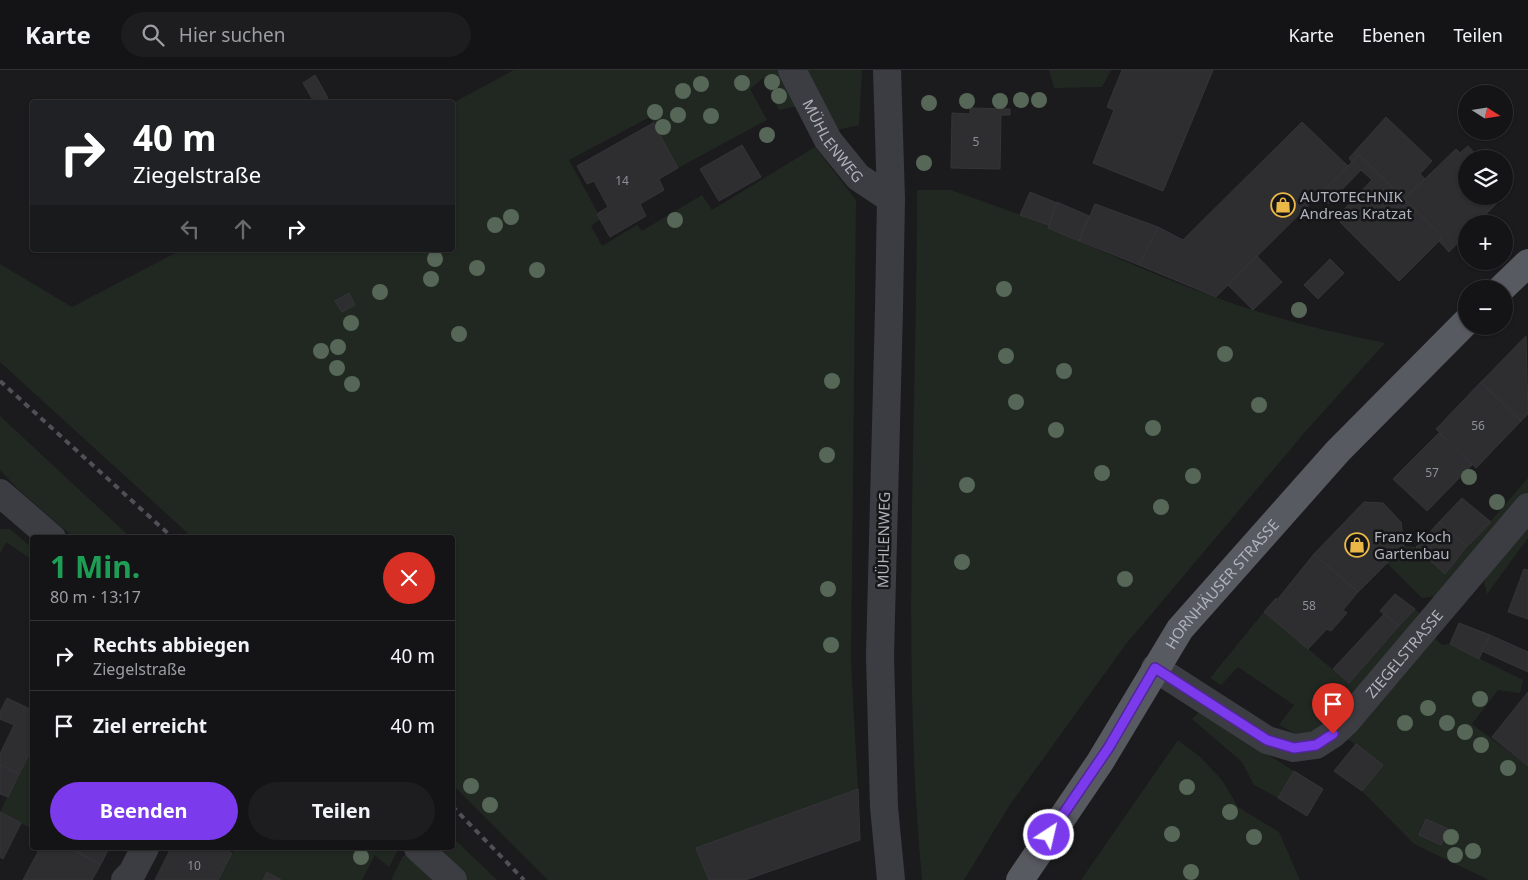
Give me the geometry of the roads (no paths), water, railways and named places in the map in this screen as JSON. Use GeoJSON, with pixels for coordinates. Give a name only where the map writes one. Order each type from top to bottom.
{"type":"FeatureCollection","features":[{"type":"Feature","properties":{"kind":"main road"},"geometry":{"type":"LineString","coordinates":[[1510,280],[1528,263]]}},
{"type":"Feature","properties":{"kind":"main road","name":"HORNHÄUSER STRASSE"},"geometry":{"type":"LineString","coordinates":[[1020,880],[1104,754],[1180,629],[1272,523],[1338,451],[1458,330]]}},
{"type":"Feature","properties":{"kind":"street","name":"MÜHLENWEG"},"geometry":{"type":"LineString","coordinates":[[792,70],[828,140],[858,178],[890,199]]}},
{"type":"Feature","properties":{"kind":"street","name":"MÜHLENWEG"},"geometry":{"type":"LineString","coordinates":[[887,70],[890,199],[880,656],[884,807],[891,880]]}},
{"type":"Feature","properties":{"kind":"street"},"geometry":{"type":"LineString","coordinates":[[0,493],[49,535]]}},
{"type":"Feature","properties":{"kind":"street","name":"ZIEGELSTRASSE"},"geometry":{"type":"LineString","coordinates":[[1155,668],[1267,740],[1294,748],[1316,745],[1333,734],[1346,722],[1528,507]]}},
{"type":"Feature","properties":{"kind":"street"},"geometry":{"type":"LineString","coordinates":[[125,880],[132,873],[144,850]]}},
{"type":"Feature","properties":{"kind":"street"},"geometry":{"type":"LineString","coordinates":[[420,850],[453,880]]}},
{"type":"Feature","properties":{"kind":"railway"},"geometry":{"type":"LineString","coordinates":[[0,381],[170,535]]}},
{"type":"Feature","properties":{"kind":"railway"},"geometry":{"type":"LineString","coordinates":[[455,809],[524,880]]}},
{"type":"Feature","properties":{"kind":"place","name":"AUTOTECHNIK Andreas Kratzat"},"geometry":{"type":"Point","coordinates":[1283,205]}},
{"type":"Feature","properties":{"kind":"place","name":"Franz Koch Gartenbau"},"geometry":{"type":"Point","coordinates":[1357,545]}}]}
